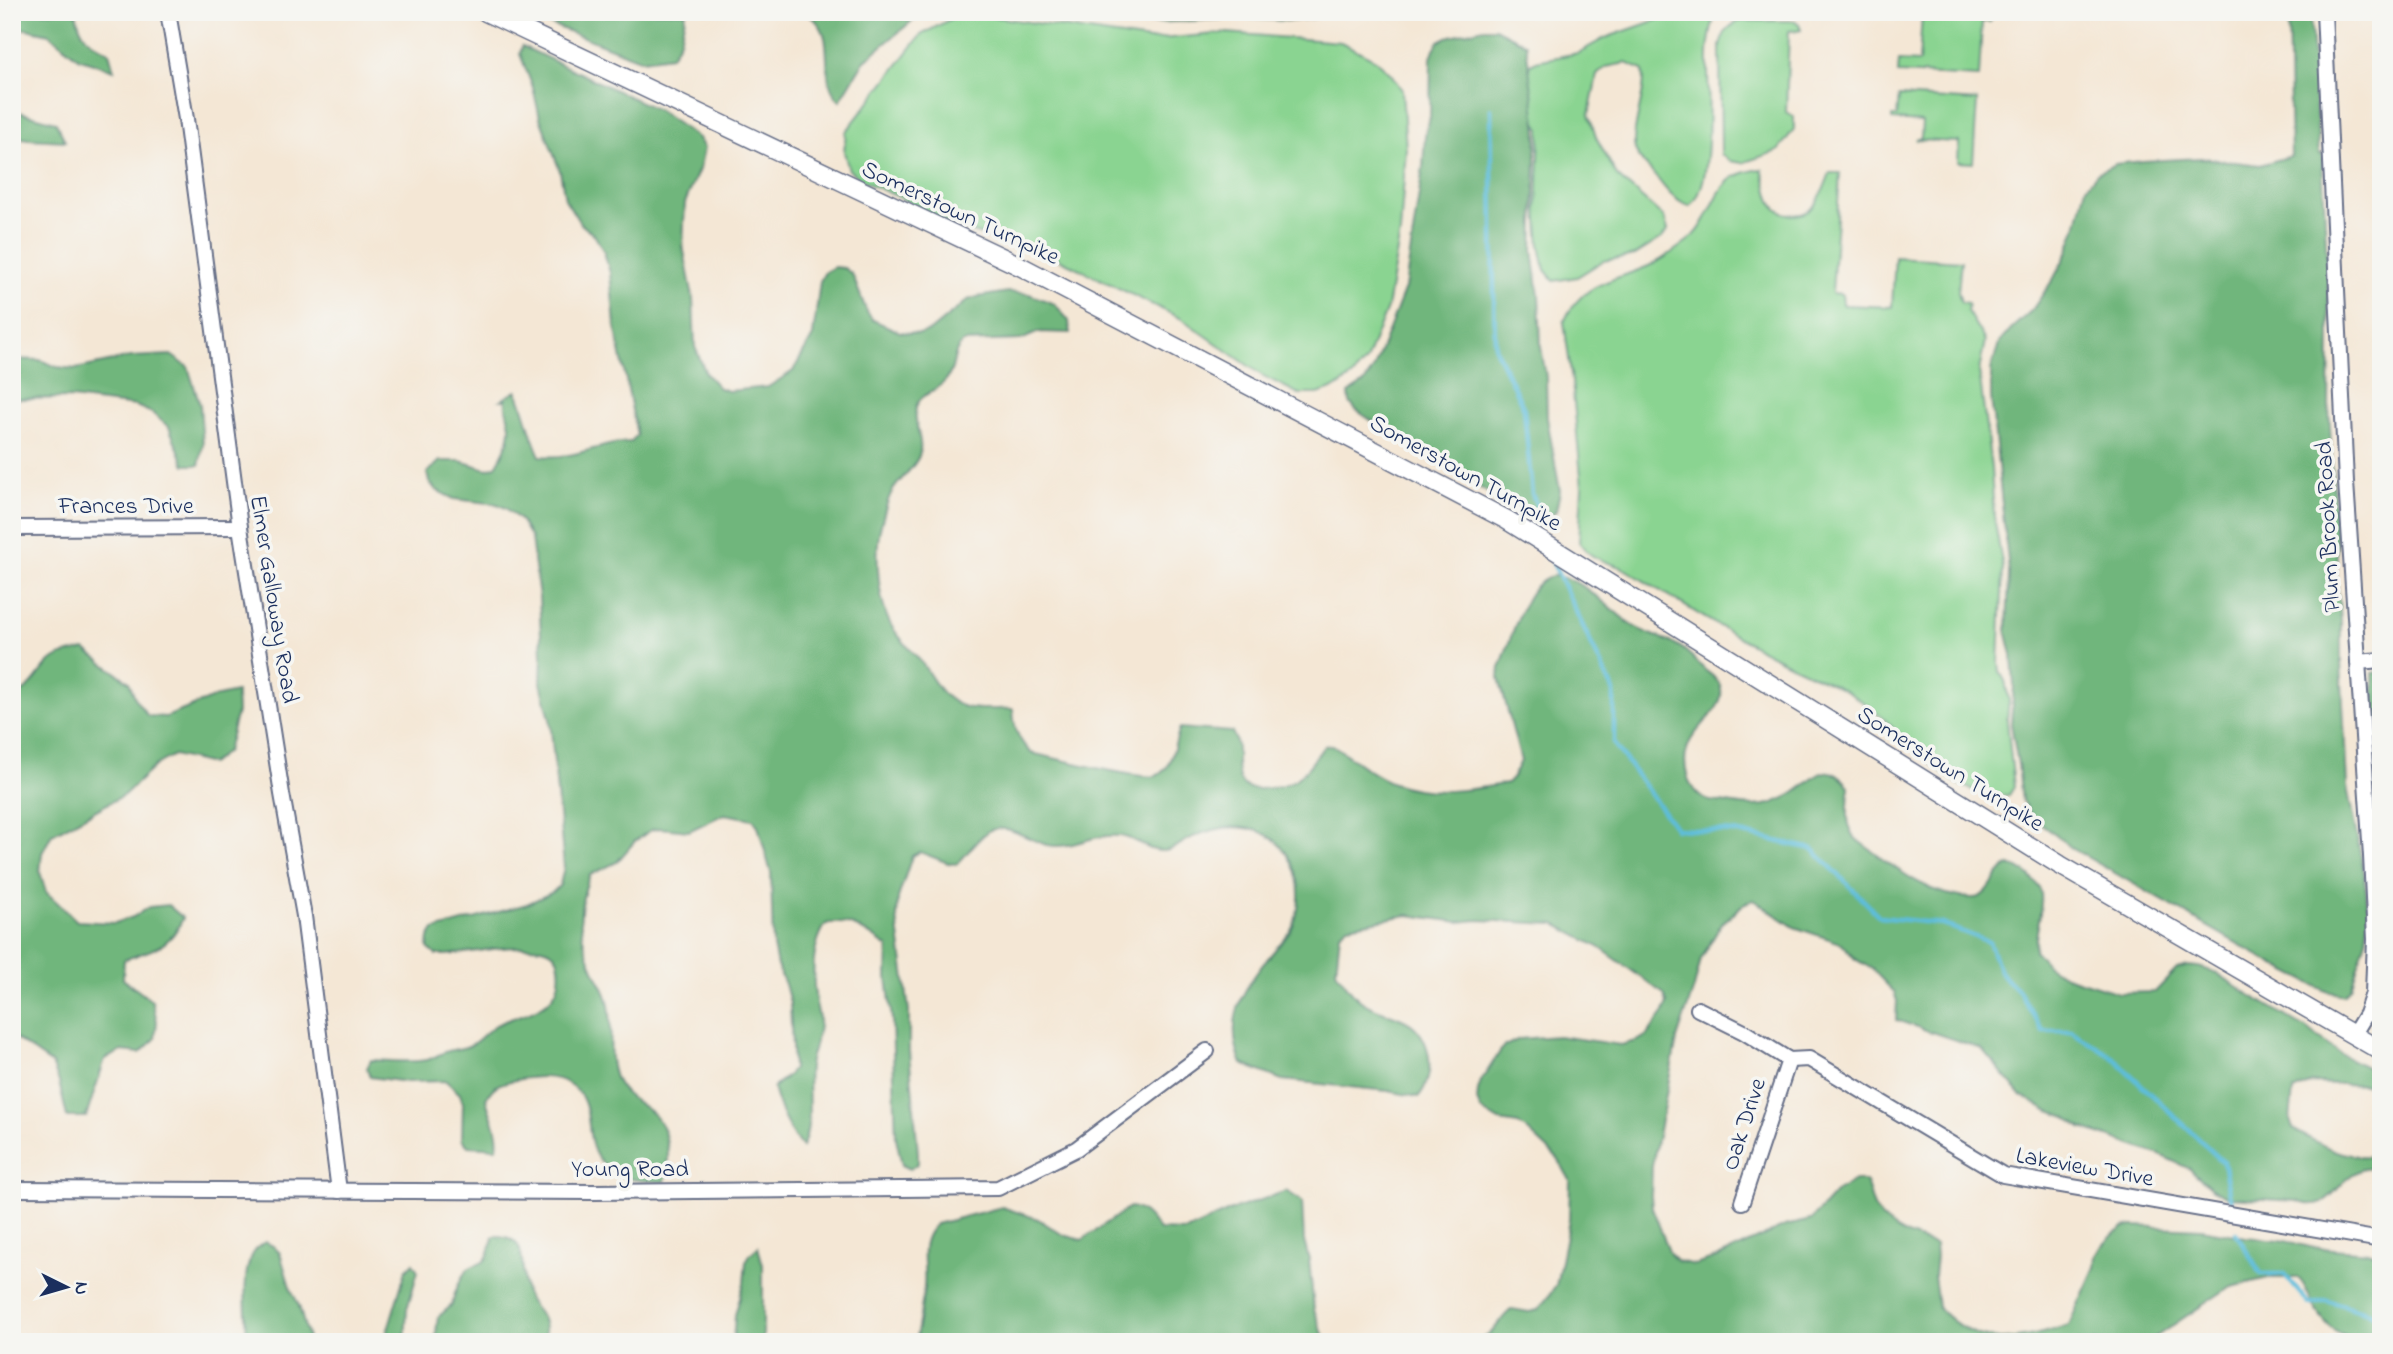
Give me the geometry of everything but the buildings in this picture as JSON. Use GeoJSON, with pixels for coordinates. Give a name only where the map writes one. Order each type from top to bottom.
{"type":"FeatureCollection","features":[{"type":"Feature","properties":{"kind":"main road","name":"Somerstown Turnpike"},"geometry":{"type":"LineString","coordinates":[[486,12],[1032,272],[1507,520],[2060,865],[2381,1051]]}},
{"type":"Feature","properties":{"kind":"street","name":"Elmer Galloway Road"},"geometry":{"type":"LineString","coordinates":[[168,12],[186,119],[240,527],[304,916],[339,1191]]}},
{"type":"Feature","properties":{"kind":"street","name":"Plum Brook Road"},"geometry":{"type":"LineString","coordinates":[[2324,12],[2345,468],[2358,662],[2376,856],[2373,993],[2366,1014],[2354,1034]]}},
{"type":"Feature","properties":{"kind":"street","name":"Frances Drive"},"geometry":{"type":"LineString","coordinates":[[12,528],[240,527]]}},
{"type":"Feature","properties":{"kind":"street"},"geometry":{"type":"LineString","coordinates":[[2358,662],[2381,660]]}},
{"type":"Feature","properties":{"kind":"street","name":"Lakeview Drive"},"geometry":{"type":"LineString","coordinates":[[1698,1009],[1744,1032],[1789,1060],[1810,1059],[2003,1175],[2381,1240]]}},
{"type":"Feature","properties":{"kind":"street","name":"Young Road"},"geometry":{"type":"LineString","coordinates":[[12,1189],[594,1192],[998,1188],[1076,1149],[1207,1051]]}},
{"type":"Feature","properties":{"kind":"street","name":"Oak Drive"},"geometry":{"type":"LineString","coordinates":[[1742,1202],[1789,1060]]}},
{"type":"Feature","properties":{"kind":"green space"},"geometry":{"type":"Polygon","coordinates":[[[12,12],[76,12],[86,37],[109,52],[114,70],[78,58],[49,34],[12,29],[12,12]]]}},
{"type":"Feature","properties":{"kind":"green space"},"geometry":{"type":"Polygon","coordinates":[[[525,12],[686,12],[680,41],[671,56],[642,60],[525,12]]]}},
{"type":"Feature","properties":{"kind":"green space"},"geometry":{"type":"Polygon","coordinates":[[[803,12],[923,12],[864,61],[840,101],[829,83],[822,30],[816,21],[803,12]]]}},
{"type":"Feature","properties":{"kind":"green space"},"geometry":{"type":"Polygon","coordinates":[[[1033,12],[1334,12],[1291,21],[1240,18],[1155,23],[1033,12]]]}},
{"type":"Feature","properties":{"kind":"green space"},"geometry":{"type":"Polygon","coordinates":[[[1902,12],[1991,12],[1990,22],[1982,22],[1979,77],[1898,73],[1899,61],[1919,62],[1922,14],[1902,12]]]}},
{"type":"Feature","properties":{"kind":"green space"},"geometry":{"type":"Polygon","coordinates":[[[2288,12],[2310,12],[2319,154],[2322,154],[2330,334],[2329,407],[2347,787],[2365,877],[2369,919],[2366,940],[2351,988],[2344,995],[2326,991],[2275,965],[2073,849],[2033,817],[2022,801],[2011,724],[2014,686],[2012,655],[2007,634],[2009,572],[1991,397],[1991,370],[1999,343],[2032,310],[2054,278],[2076,228],[2086,187],[2097,173],[2115,164],[2143,161],[2202,158],[2260,165],[2291,156],[2288,12]]]}},
{"type":"Feature","properties":{"kind":"green space"},"geometry":{"type":"Polygon","coordinates":[[[1693,13],[1707,15],[1713,22],[1708,50],[1707,158],[1698,195],[1690,206],[1675,199],[1636,152],[1634,136],[1643,90],[1643,70],[1626,63],[1606,67],[1597,75],[1589,115],[1596,137],[1617,176],[1664,217],[1668,230],[1662,238],[1635,255],[1603,261],[1577,277],[1554,281],[1545,270],[1540,246],[1537,209],[1540,129],[1529,110],[1525,67],[1536,61],[1578,53],[1605,38],[1662,18],[1693,13]]]}},
{"type":"Feature","properties":{"kind":"green space"},"geometry":{"type":"Polygon","coordinates":[[[975,14],[1149,40],[1227,33],[1341,42],[1376,60],[1391,74],[1402,90],[1406,149],[1400,233],[1387,308],[1366,361],[1352,377],[1337,387],[1318,394],[1299,394],[1263,376],[1182,319],[1059,259],[950,225],[899,197],[864,182],[849,170],[844,152],[846,132],[921,35],[956,16],[975,14]]]}},
{"type":"Feature","properties":{"kind":"green space"},"geometry":{"type":"Polygon","coordinates":[[[1740,21],[1795,21],[1801,30],[1789,31],[1786,112],[1794,117],[1794,129],[1778,151],[1742,163],[1730,161],[1721,154],[1720,46],[1727,30],[1740,21]]]}},
{"type":"Feature","properties":{"kind":"green space"},"geometry":{"type":"Polygon","coordinates":[[[1495,28],[1526,44],[1537,131],[1533,251],[1546,377],[1547,418],[1560,491],[1556,511],[1549,518],[1539,518],[1509,505],[1403,442],[1350,403],[1349,393],[1364,383],[1374,368],[1405,288],[1425,136],[1430,117],[1431,58],[1434,49],[1439,41],[1447,37],[1495,28]]]}},
{"type":"Feature","properties":{"kind":"green space"},"geometry":{"type":"Polygon","coordinates":[[[522,46],[658,110],[698,138],[704,148],[700,167],[685,203],[683,246],[693,298],[695,347],[706,374],[719,388],[728,391],[768,387],[793,371],[813,336],[820,281],[825,272],[834,267],[844,268],[852,274],[867,312],[873,320],[900,332],[919,334],[930,331],[968,300],[1008,292],[1029,294],[1055,304],[1069,321],[1070,333],[1039,332],[1021,340],[963,342],[956,352],[946,380],[918,403],[915,414],[920,444],[919,456],[889,498],[879,536],[879,576],[883,603],[898,636],[951,700],[970,708],[1013,709],[1017,732],[1031,753],[1116,772],[1156,776],[1166,768],[1180,728],[1232,732],[1240,780],[1253,789],[1272,788],[1291,782],[1304,772],[1324,746],[1333,745],[1377,776],[1407,787],[1450,791],[1507,783],[1521,761],[1499,678],[1500,668],[1520,614],[1535,587],[1544,579],[1564,577],[1594,594],[1634,627],[1681,647],[1719,683],[1720,702],[1693,737],[1686,752],[1688,778],[1691,786],[1702,798],[1748,806],[1770,804],[1790,796],[1821,773],[1833,773],[1849,786],[1848,817],[1854,837],[1919,882],[1944,893],[1972,898],[1981,896],[1997,875],[2009,866],[2018,868],[2029,876],[2041,893],[2035,951],[2048,966],[2065,976],[2119,993],[2155,992],[2177,969],[2199,967],[2217,973],[2310,1031],[2342,1055],[2368,1068],[2374,1076],[2370,1085],[2311,1083],[2293,1091],[2290,1120],[2293,1129],[2335,1150],[2358,1156],[2381,1154],[2381,1169],[2364,1169],[2355,1173],[2319,1203],[2228,1197],[2211,1188],[2190,1169],[2160,1155],[2082,1128],[2066,1117],[2029,1100],[2020,1094],[1982,1049],[1896,1020],[1897,1001],[1894,992],[1872,969],[1855,959],[1841,943],[1794,927],[1754,900],[1745,903],[1722,923],[1701,959],[1677,1039],[1652,1166],[1651,1196],[1652,1207],[1670,1254],[1677,1261],[1695,1265],[1785,1226],[1811,1220],[1837,1191],[1855,1181],[1865,1181],[1873,1205],[1883,1219],[1903,1233],[1935,1245],[1934,1276],[1938,1307],[1953,1321],[1984,1337],[2016,1338],[2069,1325],[2101,1247],[2115,1233],[2133,1226],[2201,1229],[2381,1256],[2381,1323],[2363,1337],[2344,1336],[2320,1316],[2298,1278],[2268,1278],[2228,1288],[2148,1342],[1474,1342],[1488,1335],[1512,1309],[1529,1312],[1538,1310],[1556,1286],[1569,1220],[1570,1180],[1558,1159],[1518,1124],[1499,1121],[1481,1110],[1477,1101],[1481,1081],[1503,1047],[1519,1039],[1558,1036],[1621,1045],[1639,1040],[1647,1035],[1664,1012],[1667,1003],[1664,994],[1599,947],[1555,924],[1478,920],[1459,922],[1408,915],[1348,926],[1340,933],[1336,971],[1361,1001],[1406,1021],[1422,1036],[1429,1056],[1428,1079],[1424,1089],[1418,1097],[1388,1091],[1282,1080],[1242,1064],[1236,1044],[1235,1025],[1245,992],[1294,924],[1298,907],[1298,881],[1285,851],[1275,841],[1263,833],[1236,827],[1207,832],[1164,851],[1120,836],[1100,837],[1065,845],[1047,845],[997,828],[982,836],[957,864],[920,852],[912,856],[898,898],[897,918],[909,1011],[909,1051],[918,1153],[918,1163],[910,1169],[902,1165],[896,1138],[892,1020],[887,977],[888,947],[859,928],[843,923],[826,924],[821,933],[813,972],[819,1025],[810,1062],[809,1118],[802,1147],[784,1119],[773,1088],[793,1069],[790,1003],[773,946],[771,873],[758,826],[753,819],[724,814],[689,831],[660,828],[651,830],[635,841],[617,862],[590,875],[582,901],[581,924],[585,947],[608,1001],[611,1060],[616,1080],[628,1096],[655,1116],[664,1130],[668,1157],[665,1182],[625,1178],[604,1165],[592,1146],[584,1102],[569,1084],[556,1079],[529,1078],[495,1087],[486,1099],[496,1129],[497,1148],[468,1146],[462,1139],[463,1103],[460,1094],[446,1081],[407,1082],[370,1077],[367,1068],[371,1060],[424,1060],[468,1046],[496,1025],[530,1012],[549,1000],[556,992],[559,966],[554,954],[549,950],[519,947],[436,955],[428,948],[429,938],[434,930],[527,904],[553,892],[560,885],[564,867],[550,719],[541,683],[539,597],[531,538],[521,521],[506,508],[497,504],[454,499],[436,490],[429,482],[427,473],[440,461],[460,461],[487,469],[496,466],[506,448],[510,433],[506,400],[501,400],[517,391],[540,456],[564,456],[631,442],[637,435],[615,325],[610,273],[604,252],[595,236],[580,223],[565,199],[560,171],[520,54],[522,46]]]}},
{"type":"Feature","properties":{"kind":"green space"},"geometry":{"type":"Polygon","coordinates":[[[1899,96],[1977,101],[1973,163],[1958,162],[1959,142],[1916,140],[1921,138],[1922,122],[1892,120],[1892,116],[1897,116],[1899,96]]]}},
{"type":"Feature","properties":{"kind":"green space"},"geometry":{"type":"Polygon","coordinates":[[[12,110],[56,122],[65,141],[12,136],[12,110]]]}},
{"type":"Feature","properties":{"kind":"green space"},"geometry":{"type":"Polygon","coordinates":[[[1762,169],[1774,206],[1783,213],[1797,215],[1805,213],[1816,203],[1830,173],[1840,173],[1832,293],[1842,294],[1843,305],[1892,307],[1895,257],[1961,261],[1958,292],[1961,302],[1968,303],[1967,311],[1985,341],[1979,371],[1994,517],[2003,568],[1999,663],[2009,700],[2007,720],[2014,787],[2009,795],[1985,793],[1963,786],[1944,775],[1857,698],[1745,641],[1624,569],[1594,557],[1579,542],[1582,487],[1564,322],[1571,308],[1591,290],[1655,263],[1690,239],[1701,227],[1726,183],[1740,174],[1762,169]]]}},
{"type":"Feature","properties":{"kind":"green space"},"geometry":{"type":"Polygon","coordinates":[[[171,355],[188,367],[200,405],[203,445],[199,465],[185,465],[169,427],[152,413],[136,406],[71,398],[12,399],[12,359],[40,360],[57,367],[76,369],[131,357],[171,355]]]}},
{"type":"Feature","properties":{"kind":"green space"},"geometry":{"type":"Polygon","coordinates":[[[85,650],[129,682],[136,700],[148,716],[166,717],[218,696],[236,692],[237,712],[227,751],[211,764],[174,755],[156,765],[124,795],[52,834],[42,853],[40,872],[46,892],[77,921],[115,923],[133,917],[149,907],[168,905],[183,918],[166,942],[124,960],[123,979],[152,1001],[157,1021],[155,1039],[140,1053],[122,1051],[105,1059],[86,1117],[67,1117],[52,1064],[12,1036],[12,696],[29,686],[57,657],[85,650]]]}},
{"type":"Feature","properties":{"kind":"green space"},"geometry":{"type":"Polygon","coordinates":[[[2381,672],[2381,774],[2376,774],[2373,673],[2381,672]]]}},
{"type":"Feature","properties":{"kind":"green space"},"geometry":{"type":"Polygon","coordinates":[[[1286,1191],[1302,1201],[1304,1241],[1309,1260],[1314,1310],[1323,1334],[1330,1342],[915,1342],[925,1278],[924,1246],[936,1224],[1002,1207],[1038,1219],[1063,1235],[1082,1240],[1130,1207],[1143,1212],[1159,1230],[1186,1231],[1229,1211],[1286,1191]]]}},
{"type":"Feature","properties":{"kind":"green space"},"geometry":{"type":"Polygon","coordinates":[[[494,1236],[506,1237],[514,1241],[519,1248],[527,1296],[543,1320],[546,1342],[435,1342],[438,1317],[452,1305],[465,1272],[486,1259],[494,1236]]]}},
{"type":"Feature","properties":{"kind":"green space"},"geometry":{"type":"Polygon","coordinates":[[[265,1242],[280,1253],[309,1342],[246,1342],[247,1273],[250,1260],[265,1242]]]}},
{"type":"Feature","properties":{"kind":"green space"},"geometry":{"type":"Polygon","coordinates":[[[758,1247],[763,1265],[763,1342],[733,1342],[735,1315],[744,1283],[746,1262],[758,1247]]]}},
{"type":"Feature","properties":{"kind":"green space"},"geometry":{"type":"Polygon","coordinates":[[[413,1263],[418,1271],[407,1309],[405,1342],[384,1342],[406,1270],[413,1263]]]}},
{"type":"Feature","properties":{"kind":"waterway"},"geometry":{"type":"LineString","coordinates":[[1491,109],[1495,348],[1524,409],[1532,494],[1539,511]]}},
{"type":"Feature","properties":{"kind":"waterway"},"geometry":{"type":"LineString","coordinates":[[1553,563],[1614,692],[1614,744],[1676,829],[1734,832],[1813,849],[1880,917],[1942,924],[1989,942],[2000,972],[2020,993],[2043,1031],[2071,1031],[2111,1056],[2223,1162],[2231,1203]]}},
{"type":"Feature","properties":{"kind":"waterway"},"geometry":{"type":"LineString","coordinates":[[2236,1233],[2261,1274],[2284,1274],[2309,1304],[2327,1300],[2381,1317]]}}]}
